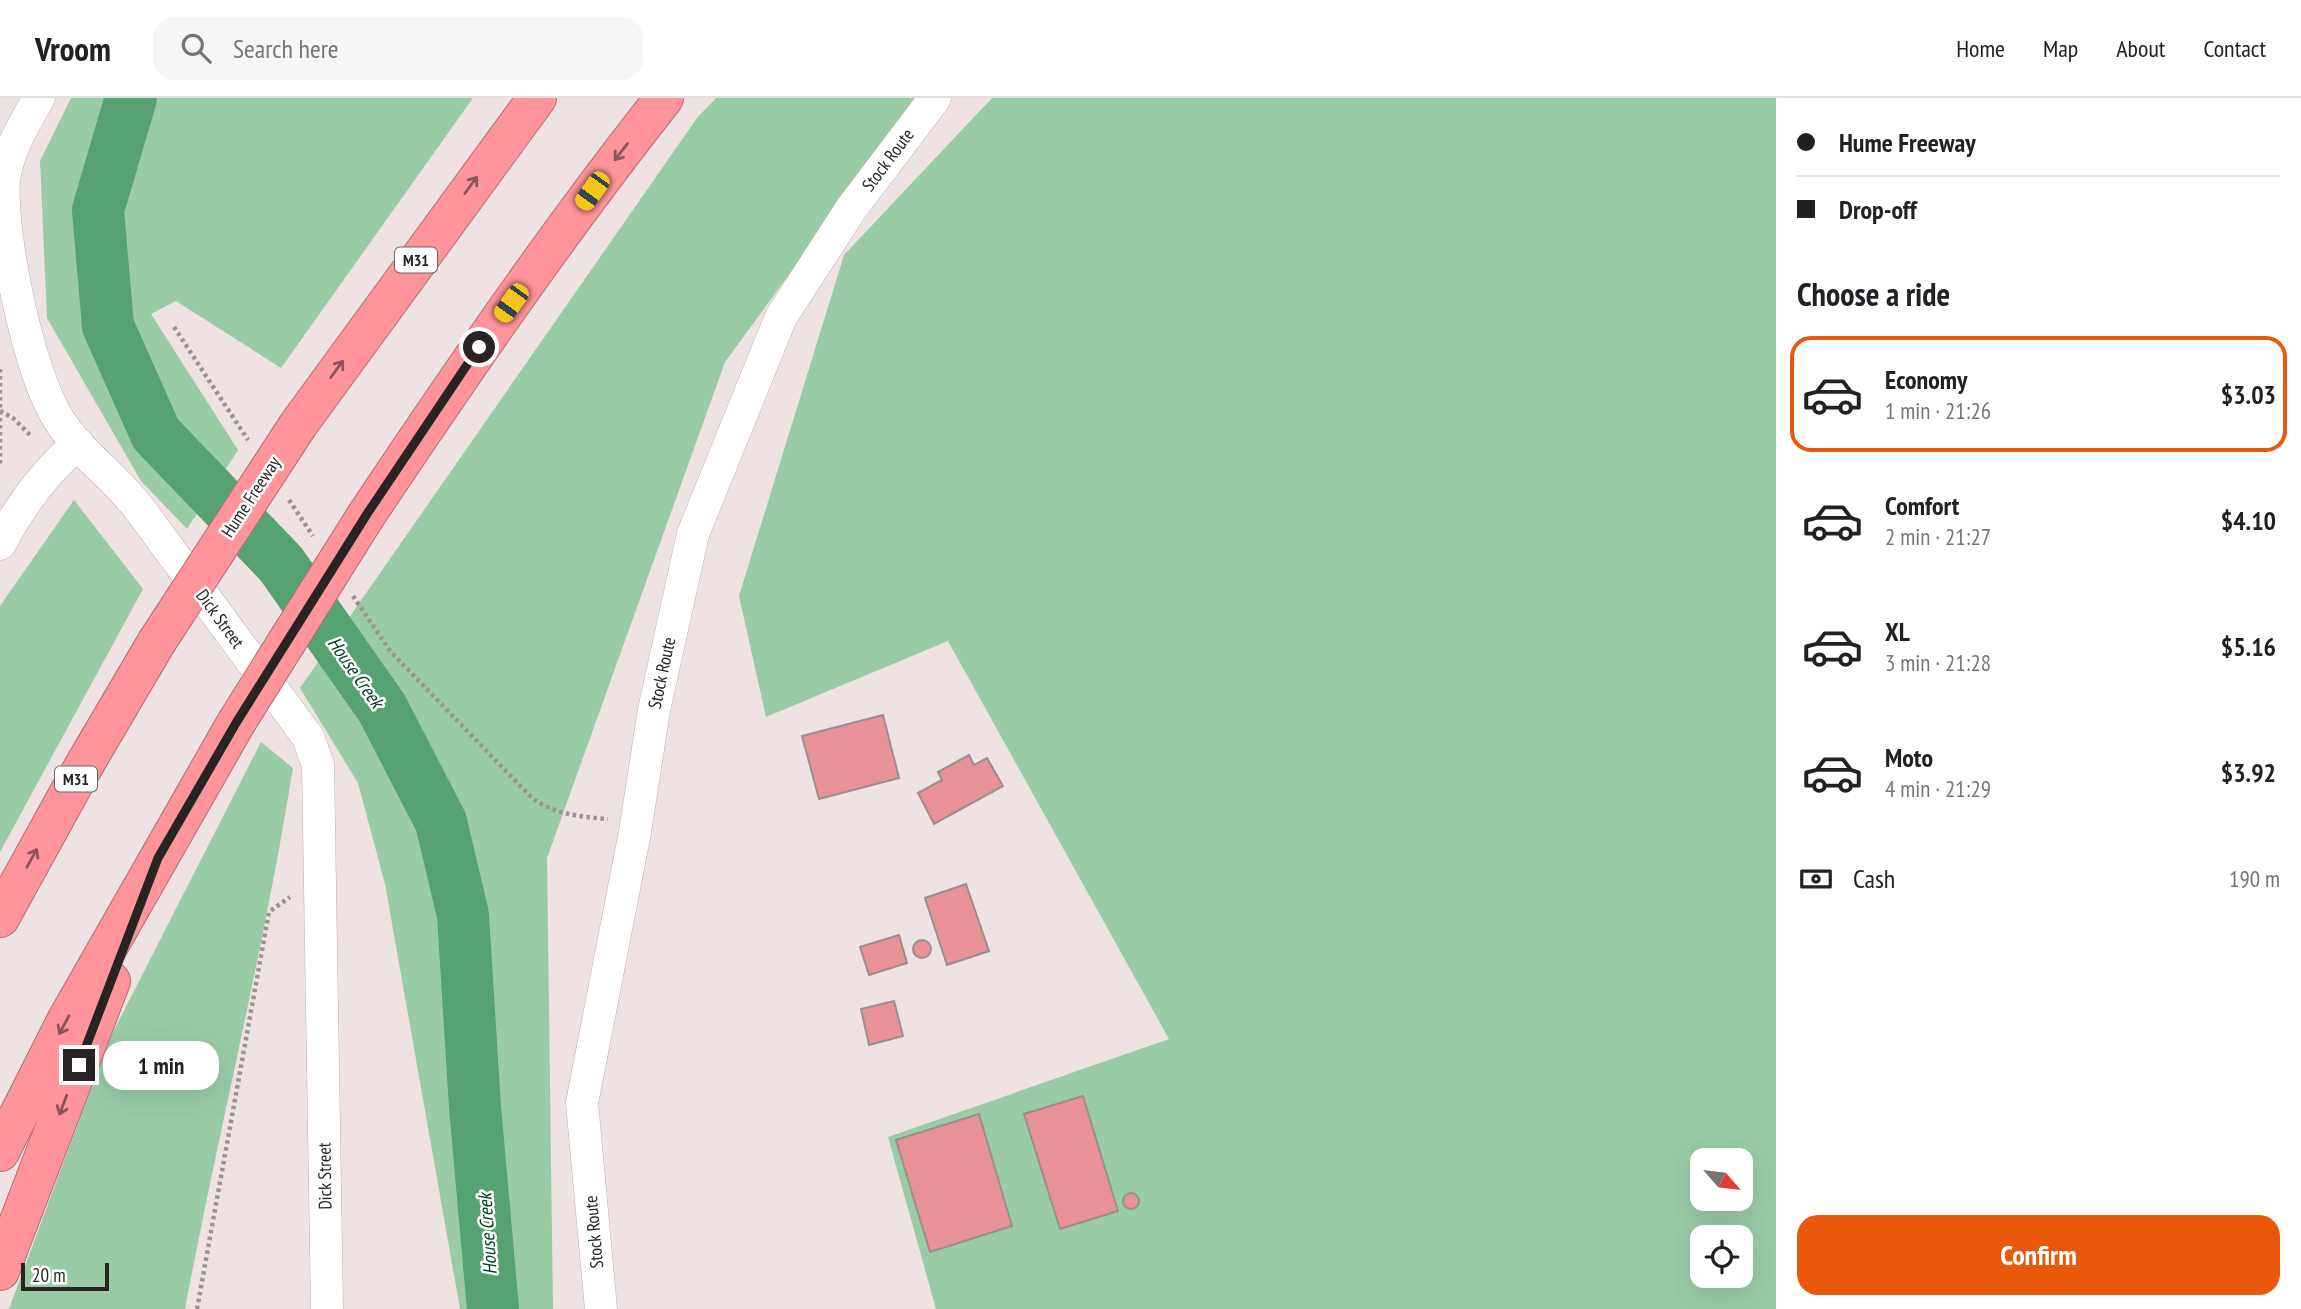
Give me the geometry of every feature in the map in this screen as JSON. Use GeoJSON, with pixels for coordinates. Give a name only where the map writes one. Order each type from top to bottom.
{"type":"FeatureCollection","features":[{"type":"Feature","properties":{"kind":"highway","name":"Hume Freeway"},"geometry":{"type":"LineString","coordinates":[[0,918],[82,769],[156,643],[298,425],[537,98]]}},
{"type":"Feature","properties":{"kind":"highway"},"geometry":{"type":"LineString","coordinates":[[0,1152],[66,1021],[158,858],[236,723],[367,514],[479,347],[608,169],[664,98]]}},
{"type":"Feature","properties":{"kind":"highway"},"geometry":{"type":"LineString","coordinates":[[0,1271],[158,858]]}},
{"type":"Feature","properties":{"kind":"street","name":"Dick Street"},"geometry":{"type":"LineString","coordinates":[[39,98],[15,140],[4,178],[2,220],[21,317],[45,394],[59,420],[78,444],[135,503],[307,737],[318,765],[327,1309]]}},
{"type":"Feature","properties":{"kind":"street","name":"Stock Route"},"geometry":{"type":"LineString","coordinates":[[601,1309],[582,1103],[636,821],[654,710],[693,534],[776,329],[851,209],[935,98]]}},
{"type":"Feature","properties":{"kind":"street"},"geometry":{"type":"LineString","coordinates":[[0,544],[17,510],[57,462],[78,444]]}},
{"type":"Feature","properties":{"kind":"path"},"geometry":{"type":"LineString","coordinates":[[174,327],[251,445]]}},
{"type":"Feature","properties":{"kind":"path"},"geometry":{"type":"LineString","coordinates":[[0,369],[0,465]]}},
{"type":"Feature","properties":{"kind":"path"},"geometry":{"type":"LineString","coordinates":[[282,489],[320,546]]}},
{"type":"Feature","properties":{"kind":"path"},"geometry":{"type":"LineString","coordinates":[[351,593],[390,651],[531,797],[545,808],[583,817],[636,821]]}},
{"type":"Feature","properties":{"kind":"path"},"geometry":{"type":"LineString","coordinates":[[197,1309],[267,922],[274,906],[292,896]]}},
{"type":"Feature","properties":{"kind":"green space"},"geometry":{"type":"Polygon","coordinates":[[[71,98],[473,98],[281,368],[176,301],[151,314],[238,450],[187,529],[141,481],[47,318],[40,161],[71,98]]]}},
{"type":"Feature","properties":{"kind":"green space"},"geometry":{"type":"Polygon","coordinates":[[[716,98],[918,98],[725,362],[547,858],[553,1309],[460,1309],[385,884],[358,783],[300,688],[697,118],[716,98]]]}},
{"type":"Feature","properties":{"kind":"green space"},"geometry":{"type":"Polygon","coordinates":[[[992,98],[1776,98],[1776,1309],[936,1309],[888,1137],[1169,1039],[948,641],[766,717],[739,596],[844,255],[992,98]]]}},
{"type":"Feature","properties":{"kind":"green space"},"geometry":{"type":"Polygon","coordinates":[[[74,500],[143,589],[0,852],[0,606],[74,500]]]}},
{"type":"Feature","properties":{"kind":"green space"},"geometry":{"type":"Polygon","coordinates":[[[261,742],[293,768],[269,904],[185,1309],[9,1309],[109,1040],[261,742]]]}},
{"type":"Feature","properties":{"kind":"building"},"geometry":{"type":"Polygon","coordinates":[[[883,715],[899,778],[819,799],[802,736],[883,715]]]}},
{"type":"Feature","properties":{"kind":"building"},"geometry":{"type":"Polygon","coordinates":[[[969,755],[974,765],[987,758],[1003,786],[934,824],[918,793],[942,780],[938,772],[969,755]]]}},
{"type":"Feature","properties":{"kind":"building"},"geometry":{"type":"Polygon","coordinates":[[[966,884],[989,951],[947,965],[925,898],[966,884]]]}},
{"type":"Feature","properties":{"kind":"building"},"geometry":{"type":"Polygon","coordinates":[[[899,935],[907,963],[869,975],[860,947],[899,935]]]}},
{"type":"Feature","properties":{"kind":"building"},"geometry":{"type":"Polygon","coordinates":[[[918,940],[926,940],[931,949],[929,956],[918,958],[913,953],[913,945],[918,940]]]}},
{"type":"Feature","properties":{"kind":"building"},"geometry":{"type":"Polygon","coordinates":[[[894,1001],[903,1036],[869,1045],[861,1009],[894,1001]]]}},
{"type":"Feature","properties":{"kind":"building"},"geometry":{"type":"Polygon","coordinates":[[[1083,1096],[1118,1211],[1060,1229],[1024,1114],[1083,1096]]]}},
{"type":"Feature","properties":{"kind":"building"},"geometry":{"type":"Polygon","coordinates":[[[979,1114],[1012,1226],[930,1252],[896,1140],[979,1114]]]}},
{"type":"Feature","properties":{"kind":"building"},"geometry":{"type":"Polygon","coordinates":[[[1131,1193],[1137,1195],[1137,1207],[1131,1209],[1125,1207],[1123,1201],[1125,1195],[1131,1193]]]}},
{"type":"Feature","properties":{"kind":"waterway","name":"House Creek"},"geometry":{"type":"LineString","coordinates":[[131,98],[98,210],[108,326],[156,434],[281,564],[382,708],[441,822],[463,915],[475,1107],[493,1309]]}},
{"type":"Feature","properties":{"kind":"route"},"geometry":{"type":"LineString","coordinates":[[79,1065],[158,858],[236,723],[367,514],[479,347]]}}]}
